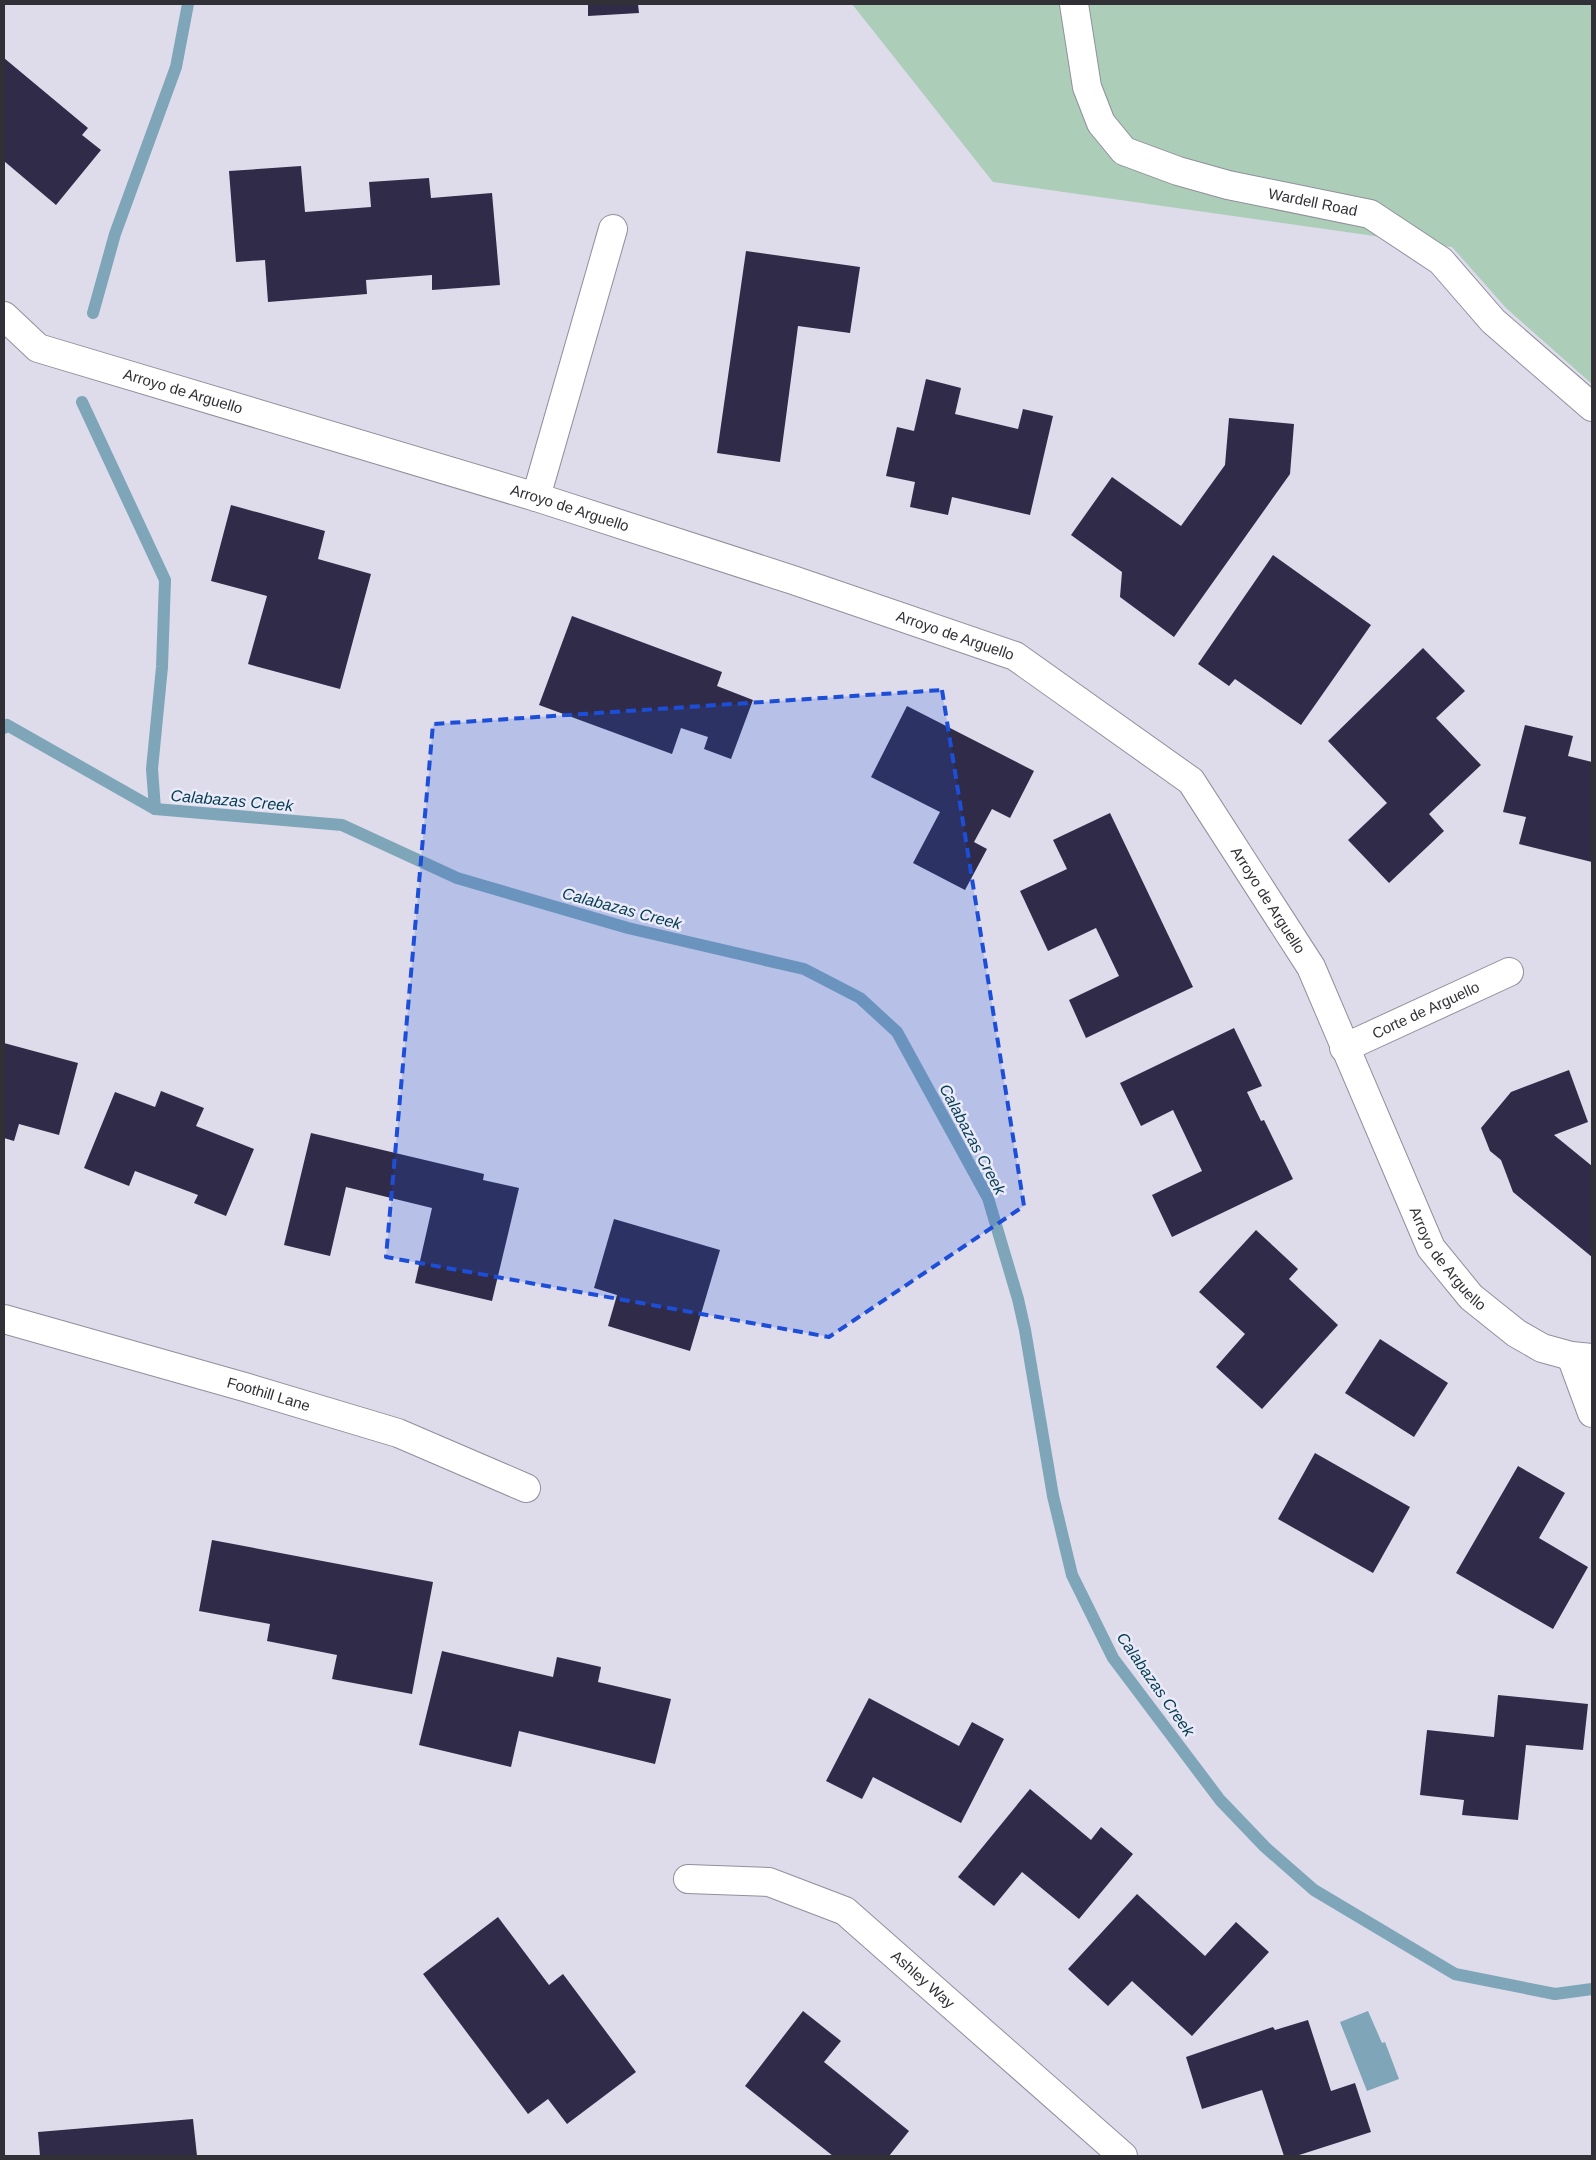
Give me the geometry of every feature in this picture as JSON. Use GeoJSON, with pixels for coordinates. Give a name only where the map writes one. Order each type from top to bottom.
{"type":"FeatureCollection","features":[{"type":"Feature","properties":{"kind":"street","name":"Wardell Road"},"geometry":{"type":"LineString","coordinates":[[1074,4],[1087,87],[1101,123],[1124,151],[1178,172],[1370,214],[1441,262],[1493,321],[1592,407]]}},
{"type":"Feature","properties":{"kind":"street"},"geometry":{"type":"LineString","coordinates":[[536,498],[613,228]]}},
{"type":"Feature","properties":{"kind":"street","name":"Arroyo de Arguello"},"geometry":{"type":"LineString","coordinates":[[4,316],[38,348],[536,498],[792,580],[1015,656],[1191,781],[1311,967],[1431,1248],[1471,1298],[1516,1333],[1542,1348],[1582,1357]]}},
{"type":"Feature","properties":{"kind":"street","name":"Corte de Arguello"},"geometry":{"type":"LineString","coordinates":[[1344,1048],[1509,972]]}},
{"type":"Feature","properties":{"kind":"street","name":"Foothill Lane"},"geometry":{"type":"LineString","coordinates":[[4,1319],[398,1432],[526,1488]]}},
{"type":"Feature","properties":{"kind":"street"},"geometry":{"type":"LineString","coordinates":[[1582,1357],[1592,1413]]}},
{"type":"Feature","properties":{"kind":"street","name":"Ashley Way"},"geometry":{"type":"LineString","coordinates":[[688,1878],[769,1882],[845,1911],[1122,2156]]}},
{"type":"Feature","properties":{"kind":"highlighted area"},"geometry":{"type":"Polygon","coordinates":[[[942,690],[1024,1206],[829,1337],[386,1257],[433,724],[942,690]]]}},
{"type":"Feature","properties":{"kind":"green space"},"geometry":{"type":"Polygon","coordinates":[[[852,4],[1592,4],[1592,384],[1506,308],[1452,247],[993,182],[852,4]]]}},
{"type":"Feature","properties":{"kind":"water"},"geometry":{"type":"Polygon","coordinates":[[[1368,2011],[1382,2043],[1385,2042],[1399,2079],[1367,2091],[1340,2022],[1368,2011]]]}},
{"type":"Feature","properties":{"kind":"building"},"geometry":{"type":"Polygon","coordinates":[[[588,4],[638,4],[639,13],[588,16],[588,4]]]}},
{"type":"Feature","properties":{"kind":"building"},"geometry":{"type":"Polygon","coordinates":[[[4,58],[88,128],[82,135],[101,150],[56,205],[4,161],[4,58]]]}},
{"type":"Feature","properties":{"kind":"building"},"geometry":{"type":"Polygon","coordinates":[[[301,166],[305,212],[371,207],[369,182],[429,178],[431,198],[492,193],[500,285],[432,290],[432,275],[366,280],[367,294],[268,302],[265,260],[236,262],[229,171],[301,166]]]}},
{"type":"Feature","properties":{"kind":"building"},"geometry":{"type":"Polygon","coordinates":[[[746,251],[860,267],[850,333],[798,326],[780,462],[717,453],[746,251]]]}},
{"type":"Feature","properties":{"kind":"building"},"geometry":{"type":"Polygon","coordinates":[[[926,379],[961,388],[955,414],[1018,429],[1023,409],[1053,416],[1030,515],[952,497],[948,515],[910,507],[915,482],[886,476],[897,427],[914,431],[926,379]]]}},
{"type":"Feature","properties":{"kind":"building"},"geometry":{"type":"Polygon","coordinates":[[[1229,418],[1294,424],[1290,474],[1174,637],[1120,597],[1122,572],[1071,535],[1112,477],[1181,526],[1225,465],[1229,418]]]}},
{"type":"Feature","properties":{"kind":"building"},"geometry":{"type":"Polygon","coordinates":[[[231,505],[325,531],[318,559],[371,574],[340,689],[248,664],[267,596],[211,581],[231,505]]]}},
{"type":"Feature","properties":{"kind":"building"},"geometry":{"type":"Polygon","coordinates":[[[1273,555],[1371,625],[1301,725],[1235,679],[1229,686],[1198,664],[1273,555]]]}},
{"type":"Feature","properties":{"kind":"building"},"geometry":{"type":"Polygon","coordinates":[[[572,616],[722,672],[717,686],[753,700],[731,759],[704,749],[708,737],[681,728],[672,754],[539,705],[572,616]]]}},
{"type":"Feature","properties":{"kind":"building"},"geometry":{"type":"Polygon","coordinates":[[[1423,648],[1465,691],[1436,718],[1481,765],[1429,814],[1444,831],[1389,883],[1348,840],[1387,803],[1328,741],[1423,648]]]}},
{"type":"Feature","properties":{"kind":"building"},"geometry":{"type":"Polygon","coordinates":[[[907,706],[1034,771],[1010,818],[992,809],[974,842],[987,849],[965,890],[913,863],[940,812],[871,777],[907,706]]]}},
{"type":"Feature","properties":{"kind":"building"},"geometry":{"type":"Polygon","coordinates":[[[1525,725],[1573,736],[1568,756],[1592,762],[1592,862],[1519,844],[1526,817],[1503,812],[1525,725]]]}},
{"type":"Feature","properties":{"kind":"building"},"geometry":{"type":"Polygon","coordinates":[[[1110,813],[1193,987],[1086,1038],[1069,1000],[1119,976],[1096,928],[1048,951],[1020,891],[1067,869],[1053,840],[1110,813]]]}},
{"type":"Feature","properties":{"kind":"building"},"geometry":{"type":"Polygon","coordinates":[[[1234,1028],[1262,1086],[1247,1092],[1261,1121],[1264,1120],[1293,1179],[1172,1237],[1152,1195],[1202,1171],[1173,1110],[1141,1126],[1120,1083],[1234,1028]]]}},
{"type":"Feature","properties":{"kind":"building"},"geometry":{"type":"Polygon","coordinates":[[[4,1043],[78,1063],[59,1135],[19,1124],[14,1141],[4,1138],[4,1043]]]}},
{"type":"Feature","properties":{"kind":"building"},"geometry":{"type":"Polygon","coordinates":[[[1569,1070],[1588,1122],[1554,1135],[1592,1166],[1592,1257],[1513,1192],[1501,1160],[1490,1151],[1481,1128],[1511,1092],[1569,1070]]]}},
{"type":"Feature","properties":{"kind":"building"},"geometry":{"type":"Polygon","coordinates":[[[161,1091],[204,1108],[196,1126],[254,1149],[226,1216],[194,1203],[198,1195],[135,1171],[129,1186],[84,1168],[115,1092],[155,1107],[161,1091]]]}},
{"type":"Feature","properties":{"kind":"building"},"geometry":{"type":"Polygon","coordinates":[[[311,1133],[484,1174],[483,1180],[519,1188],[492,1301],[415,1283],[432,1208],[346,1187],[330,1256],[284,1245],[311,1133]]]}},
{"type":"Feature","properties":{"kind":"building"},"geometry":{"type":"Polygon","coordinates":[[[614,1219],[720,1250],[690,1351],[608,1326],[617,1295],[594,1288],[614,1219]]]}},
{"type":"Feature","properties":{"kind":"building"},"geometry":{"type":"Polygon","coordinates":[[[1256,1230],[1298,1269],[1289,1279],[1338,1325],[1262,1409],[1216,1367],[1245,1334],[1199,1292],[1256,1230]]]}},
{"type":"Feature","properties":{"kind":"building"},"geometry":{"type":"Polygon","coordinates":[[[1380,1339],[1448,1383],[1414,1437],[1345,1393],[1380,1339]]]}},
{"type":"Feature","properties":{"kind":"building"},"geometry":{"type":"Polygon","coordinates":[[[1315,1453],[1410,1507],[1373,1573],[1278,1519],[1315,1453]]]}},
{"type":"Feature","properties":{"kind":"building"},"geometry":{"type":"Polygon","coordinates":[[[1518,1466],[1565,1493],[1539,1538],[1588,1567],[1553,1629],[1456,1573],[1518,1466]]]}},
{"type":"Feature","properties":{"kind":"building"},"geometry":{"type":"Polygon","coordinates":[[[212,1540],[433,1582],[412,1694],[332,1679],[337,1655],[267,1641],[270,1624],[199,1611],[212,1540]]]}},
{"type":"Feature","properties":{"kind":"building"},"geometry":{"type":"Polygon","coordinates":[[[442,1651],[553,1677],[557,1657],[601,1667],[598,1682],[671,1699],[655,1764],[519,1731],[511,1767],[419,1745],[442,1651]]]}},
{"type":"Feature","properties":{"kind":"building"},"geometry":{"type":"Polygon","coordinates":[[[1498,1695],[1588,1704],[1583,1750],[1526,1745],[1518,1820],[1462,1815],[1464,1800],[1420,1795],[1427,1730],[1494,1737],[1498,1695]]]}},
{"type":"Feature","properties":{"kind":"building"},"geometry":{"type":"Polygon","coordinates":[[[869,1698],[959,1746],[972,1722],[1004,1739],[961,1823],[873,1777],[862,1799],[826,1781],[869,1698]]]}},
{"type":"Feature","properties":{"kind":"building"},"geometry":{"type":"Polygon","coordinates":[[[1030,1789],[1091,1840],[1101,1827],[1133,1854],[1079,1919],[1022,1872],[994,1906],[958,1877],[1030,1789]]]}},
{"type":"Feature","properties":{"kind":"building"},"geometry":{"type":"Polygon","coordinates":[[[1137,1894],[1205,1956],[1236,1922],[1269,1952],[1192,2036],[1132,1981],[1108,2006],[1068,1969],[1137,1894]]]}},
{"type":"Feature","properties":{"kind":"building"},"geometry":{"type":"Polygon","coordinates":[[[498,1917],[549,1985],[563,1974],[636,2072],[567,2124],[548,2099],[528,2114],[423,1974],[498,1917]]]}},
{"type":"Feature","properties":{"kind":"building"},"geometry":{"type":"Polygon","coordinates":[[[803,2011],[841,2041],[824,2062],[909,2131],[889,2156],[833,2156],[745,2086],[803,2011]]]}},
{"type":"Feature","properties":{"kind":"building"},"geometry":{"type":"Polygon","coordinates":[[[1308,2020],[1331,2091],[1355,2083],[1371,2132],[1296,2156],[1284,2156],[1262,2090],[1202,2109],[1186,2057],[1273,2027],[1275,2030],[1308,2020]]]}},
{"type":"Feature","properties":{"kind":"building"},"geometry":{"type":"Polygon","coordinates":[[[193,2119],[197,2156],[40,2156],[38,2132],[193,2119]]]}},
{"type":"Feature","properties":{"kind":"waterway"},"geometry":{"type":"LineString","coordinates":[[93,313],[115,234],[176,67],[188,4]]}},
{"type":"Feature","properties":{"kind":"waterway"},"geometry":{"type":"LineString","coordinates":[[82,402],[165,580],[162,667],[152,769],[155,809]]}},
{"type":"Feature","properties":{"kind":"waterway","name":"Calabazas Creek"},"geometry":{"type":"LineString","coordinates":[[4,728],[7,725],[155,809],[342,825],[457,878],[628,928],[804,969],[860,998],[897,1032],[988,1198],[1018,1299],[1025,1330],[1053,1496],[1072,1575],[1113,1658],[1220,1800],[1265,1847],[1314,1890],[1455,1974],[1555,1994],[1592,1989]]}}]}
